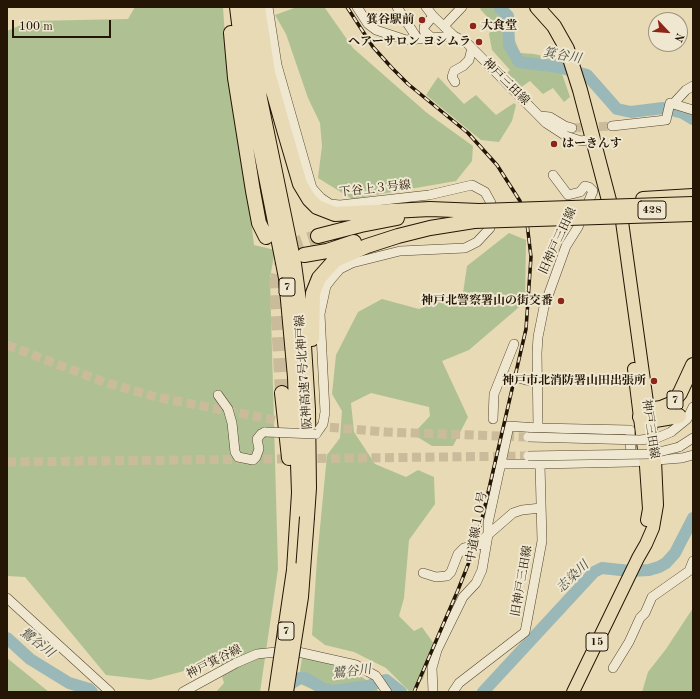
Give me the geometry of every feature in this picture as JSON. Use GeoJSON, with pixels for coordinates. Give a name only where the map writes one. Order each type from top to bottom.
{"type":"FeatureCollection","features":[{"type":"Feature","properties":{"kind":"highway"},"geometry":{"type":"LineString","coordinates":[[229,7],[235,78],[253,191],[259,223],[266,237]]}},
{"type":"Feature","properties":{"kind":"highway","name":"阪神高速7号北神戸線"},"geometry":{"type":"LineString","coordinates":[[238,7],[243,56],[277,227],[286,286],[295,377],[299,485],[294,570],[276,692]]}},
{"type":"Feature","properties":{"kind":"highway","name":"阪神高速7号北神戸線"},"geometry":{"type":"LineString","coordinates":[[248,7],[260,99],[294,264],[303,330],[308,408],[309,488],[301,597],[286,692]]}},
{"type":"Feature","properties":{"kind":"highway","name":"7"},"geometry":{"type":"LineString","coordinates":[[258,7],[268,73],[300,184],[304,192],[317,207],[335,214],[430,209],[479,215],[693,214]]}},
{"type":"Feature","properties":{"kind":"highway"},"geometry":{"type":"LineString","coordinates":[[537,7],[562,37],[575,60]]}},
{"type":"Feature","properties":{"kind":"highway"},"geometry":{"type":"LineString","coordinates":[[549,7],[562,20],[569,32],[575,60],[617,207]]}},
{"type":"Feature","properties":{"kind":"highway"},"geometry":{"type":"LineString","coordinates":[[585,92],[593,139],[617,207]]}},
{"type":"Feature","properties":{"kind":"highway","name":"428"},"geometry":{"type":"LineString","coordinates":[[617,207],[693,196]]}},
{"type":"Feature","properties":{"kind":"highway","name":"7"},"geometry":{"type":"LineString","coordinates":[[318,236],[361,224],[393,218],[693,204]]}},
{"type":"Feature","properties":{"kind":"highway","name":"428"},"geometry":{"type":"LineString","coordinates":[[617,207],[693,208]]}},
{"type":"Feature","properties":{"kind":"highway","name":"7"},"geometry":{"type":"LineString","coordinates":[[309,488],[313,462],[312,301],[319,278],[335,260],[367,246],[479,215]]}},
{"type":"Feature","properties":{"kind":"highway","name":"7"},"geometry":{"type":"LineString","coordinates":[[304,255],[327,251],[401,229],[479,215]]}},
{"type":"Feature","properties":{"kind":"highway","name":"7"},"geometry":{"type":"LineString","coordinates":[[645,420],[661,408],[671,404],[680,393],[693,365]]}},
{"type":"Feature","properties":{"kind":"highway","name":"7"},"geometry":{"type":"LineString","coordinates":[[282,393],[287,427],[292,500],[294,570]]}},
{"type":"Feature","properties":{"kind":"highway"},"geometry":{"type":"LineString","coordinates":[[645,420],[679,416]]}},
{"type":"Feature","properties":{"kind":"main road","name":"神戸三田線"},"geometry":{"type":"LineString","coordinates":[[573,692],[646,544],[655,516],[657,495],[650,461],[617,207]]}},
{"type":"Feature","properties":{"kind":"street","name":"下谷上３号線"},"geometry":{"type":"LineString","coordinates":[[268,7],[277,65],[312,188],[321,198],[330,204],[340,205],[429,195],[472,185],[485,192],[491,203],[479,215]]}},
{"type":"Feature","properties":{"kind":"street"},"geometry":{"type":"LineString","coordinates":[[357,7],[368,24],[376,30],[406,40],[454,36]]}},
{"type":"Feature","properties":{"kind":"street"},"geometry":{"type":"LineString","coordinates":[[397,7],[417,38]]}},
{"type":"Feature","properties":{"kind":"street","name":"神戸三田線"},"geometry":{"type":"LineString","coordinates":[[426,7],[433,16],[447,23],[454,36],[472,48],[540,116],[566,136],[581,141],[593,139]]}},
{"type":"Feature","properties":{"kind":"street"},"geometry":{"type":"LineString","coordinates":[[447,23],[462,7]]}},
{"type":"Feature","properties":{"kind":"street"},"geometry":{"type":"LineString","coordinates":[[432,38],[424,31],[424,27],[433,16]]}},
{"type":"Feature","properties":{"kind":"street"},"geometry":{"type":"LineString","coordinates":[[455,82],[452,77],[454,71],[464,66],[469,60],[472,48]]}},
{"type":"Feature","properties":{"kind":"street"},"geometry":{"type":"LineString","coordinates":[[612,126],[666,120],[672,105],[682,93],[693,86]]}},
{"type":"Feature","properties":{"kind":"street"},"geometry":{"type":"LineString","coordinates":[[672,105],[693,110]]}},
{"type":"Feature","properties":{"kind":"street"},"geometry":{"type":"LineString","coordinates":[[540,116],[550,117],[565,126],[572,128]]}},
{"type":"Feature","properties":{"kind":"street","name":"旧神戸三田線"},"geometry":{"type":"LineString","coordinates":[[538,428],[538,337],[544,308],[566,246],[593,191],[590,187],[585,186],[580,192],[568,195],[553,175]]}},
{"type":"Feature","properties":{"kind":"street"},"geometry":{"type":"LineString","coordinates":[[528,214],[584,212],[617,207]]}},
{"type":"Feature","properties":{"kind":"street"},"geometry":{"type":"LineString","coordinates":[[479,215],[514,214]]}},
{"type":"Feature","properties":{"kind":"street"},"geometry":{"type":"LineString","coordinates":[[218,395],[228,409],[232,423],[235,452],[238,457],[253,460],[259,449],[257,439],[265,432],[316,434],[323,424],[325,412],[320,314],[326,286],[340,269],[352,263],[400,250],[465,248],[477,242],[490,228],[479,215]]}},
{"type":"Feature","properties":{"kind":"street"},"geometry":{"type":"LineString","coordinates":[[493,419],[494,394],[506,375],[514,344]]}},
{"type":"Feature","properties":{"kind":"street"},"geometry":{"type":"LineString","coordinates":[[518,378],[537,383]]}},
{"type":"Feature","properties":{"kind":"street"},"geometry":{"type":"LineString","coordinates":[[528,437],[640,440],[657,438],[671,432],[686,419],[693,407]]}},
{"type":"Feature","properties":{"kind":"street"},"geometry":{"type":"LineString","coordinates":[[538,428],[630,430],[645,420]]}},
{"type":"Feature","properties":{"kind":"street","name":"中道線１０号"},"geometry":{"type":"LineString","coordinates":[[433,692],[432,668],[437,650],[463,598],[476,583],[482,570],[488,535],[488,523],[509,426],[538,428]]}},
{"type":"Feature","properties":{"kind":"street"},"geometry":{"type":"LineString","coordinates":[[630,430],[631,462]]}},
{"type":"Feature","properties":{"kind":"street"},"geometry":{"type":"LineString","coordinates":[[528,456],[651,454],[679,447],[693,438]]}},
{"type":"Feature","properties":{"kind":"street"},"geometry":{"type":"LineString","coordinates":[[502,464],[631,462],[682,458],[693,455]]}},
{"type":"Feature","properties":{"kind":"street","name":"旧神戸三田線"},"geometry":{"type":"LineString","coordinates":[[453,692],[459,683],[525,632],[542,541],[540,464]]}},
{"type":"Feature","properties":{"kind":"street"},"geometry":{"type":"LineString","coordinates":[[423,573],[436,577],[447,576],[451,572],[458,554],[464,548],[479,545],[502,521],[513,513],[522,510],[542,508]]}},
{"type":"Feature","properties":{"kind":"street"},"geometry":{"type":"LineString","coordinates":[[613,668],[629,642],[640,618],[645,614],[652,597],[689,571],[693,561]]}},
{"type":"Feature","properties":{"kind":"street"},"geometry":{"type":"LineString","coordinates":[[7,598],[110,692]]}},
{"type":"Feature","properties":{"kind":"street","name":"神戸箕谷線"},"geometry":{"type":"LineString","coordinates":[[183,692],[236,663],[257,654],[273,652],[298,652],[340,661],[367,670],[376,676],[387,692]]}},
{"type":"Feature","properties":{"kind":"green space"},"geometry":{"type":"Polygon","coordinates":[[[135,7],[223,7],[228,80],[244,163],[254,245],[275,250],[270,278],[278,569],[260,692],[216,692],[224,683],[218,662],[150,680],[106,675],[25,577],[7,576],[7,31],[30,21],[128,19],[135,7]]]}},
{"type":"Feature","properties":{"kind":"green space"},"geometry":{"type":"Polygon","coordinates":[[[297,7],[325,8],[353,48],[427,113],[473,146],[472,161],[456,181],[352,199],[318,178],[322,146],[320,123],[308,98],[286,34],[275,15],[297,7]]]}},
{"type":"Feature","properties":{"kind":"green space"},"geometry":{"type":"Polygon","coordinates":[[[482,7],[492,7],[503,20],[512,21],[514,38],[520,53],[534,54],[557,59],[570,97],[564,102],[553,88],[543,94],[530,81],[520,88],[505,75],[510,70],[492,50],[489,34],[494,24],[480,9],[482,7]]]}},
{"type":"Feature","properties":{"kind":"green space"},"geometry":{"type":"Polygon","coordinates":[[[438,77],[464,104],[476,95],[496,115],[514,103],[516,105],[512,121],[499,142],[481,140],[426,95],[438,77]]]}},
{"type":"Feature","properties":{"kind":"green space"},"geometry":{"type":"Polygon","coordinates":[[[509,233],[526,240],[525,302],[469,350],[442,361],[468,417],[453,446],[432,446],[413,434],[430,416],[429,407],[371,393],[351,403],[354,432],[375,464],[406,477],[418,470],[434,477],[435,504],[409,540],[404,598],[399,616],[414,631],[422,627],[434,644],[423,679],[410,692],[386,668],[354,652],[325,645],[312,635],[317,559],[327,455],[340,438],[342,411],[332,394],[336,355],[358,312],[382,299],[419,309],[463,293],[467,266],[509,233]]]}},
{"type":"Feature","properties":{"kind":"green space"},"geometry":{"type":"Polygon","coordinates":[[[693,608],[693,692],[642,692],[648,672],[666,649],[693,608]]]}},
{"type":"Feature","properties":{"kind":"green space"},"geometry":{"type":"Polygon","coordinates":[[[7,658],[49,692],[7,692],[7,658]]]}},
{"type":"Feature","properties":{"kind":"green space"},"geometry":{"type":"Polygon","coordinates":[[[302,658],[319,660],[353,671],[372,684],[379,692],[318,692],[298,683],[302,658]]]}},
{"type":"Feature","properties":{"kind":"waterway","name":"箕谷川"},"geometry":{"type":"LineString","coordinates":[[499,7],[508,16],[509,45],[519,62],[558,67],[587,75],[617,109],[631,112],[663,108],[683,113],[693,119]]}},
{"type":"Feature","properties":{"kind":"waterway","name":"志染川"},"geometry":{"type":"LineString","coordinates":[[483,692],[594,572],[602,568],[630,571],[649,570],[659,567],[666,563],[675,553],[693,518]]}},
{"type":"Feature","properties":{"kind":"waterway","name":"鷺谷川"},"geometry":{"type":"LineString","coordinates":[[7,638],[30,659],[69,683],[89,689],[92,692]]}},
{"type":"Feature","properties":{"kind":"waterway","name":"鷺谷川"},"geometry":{"type":"LineString","coordinates":[[288,692],[290,684],[300,678],[305,678],[322,688],[333,691],[368,686],[386,680],[401,692]]}},
{"type":"Feature","properties":{"kind":"tunnel"},"geometry":{"type":"LineString","coordinates":[[572,128],[612,126]]}},
{"type":"Feature","properties":{"kind":"tunnel"},"geometry":{"type":"LineString","coordinates":[[282,393],[276,285],[279,269],[287,255],[298,243],[318,236]]}},
{"type":"Feature","properties":{"kind":"tunnel"},"geometry":{"type":"LineString","coordinates":[[7,345],[104,382],[156,397],[290,423]]}},
{"type":"Feature","properties":{"kind":"tunnel"},"geometry":{"type":"LineString","coordinates":[[508,376],[518,378]]}},
{"type":"Feature","properties":{"kind":"tunnel"},"geometry":{"type":"LineString","coordinates":[[303,425],[386,432],[528,437]]}},
{"type":"Feature","properties":{"kind":"tunnel"},"geometry":{"type":"LineString","coordinates":[[7,462],[528,456]]}},
{"type":"Feature","properties":{"kind":"railway"},"geometry":{"type":"LineString","coordinates":[[347,7],[373,47],[392,68],[408,84],[468,133],[497,165],[520,201],[527,223],[531,257],[526,329],[481,523],[471,557],[458,590],[414,692]]}},
{"type":"Feature","properties":{"kind":"place","name":"箕谷駅前"},"geometry":{"type":"Point","coordinates":[422,20]}},
{"type":"Feature","properties":{"kind":"place","name":"大食堂"},"geometry":{"type":"Point","coordinates":[473,26]}},
{"type":"Feature","properties":{"kind":"place","name":"ヘアーサロン ヨシムラ"},"geometry":{"type":"Point","coordinates":[479,42]}},
{"type":"Feature","properties":{"kind":"place","name":"はーきんす"},"geometry":{"type":"Point","coordinates":[554,144]}},
{"type":"Feature","properties":{"kind":"place","name":"神戸北警察署山の街交番"},"geometry":{"type":"Point","coordinates":[561,301]}},
{"type":"Feature","properties":{"kind":"place","name":"神戸市北消防署山田出張所"},"geometry":{"type":"Point","coordinates":[654,381]}}]}
